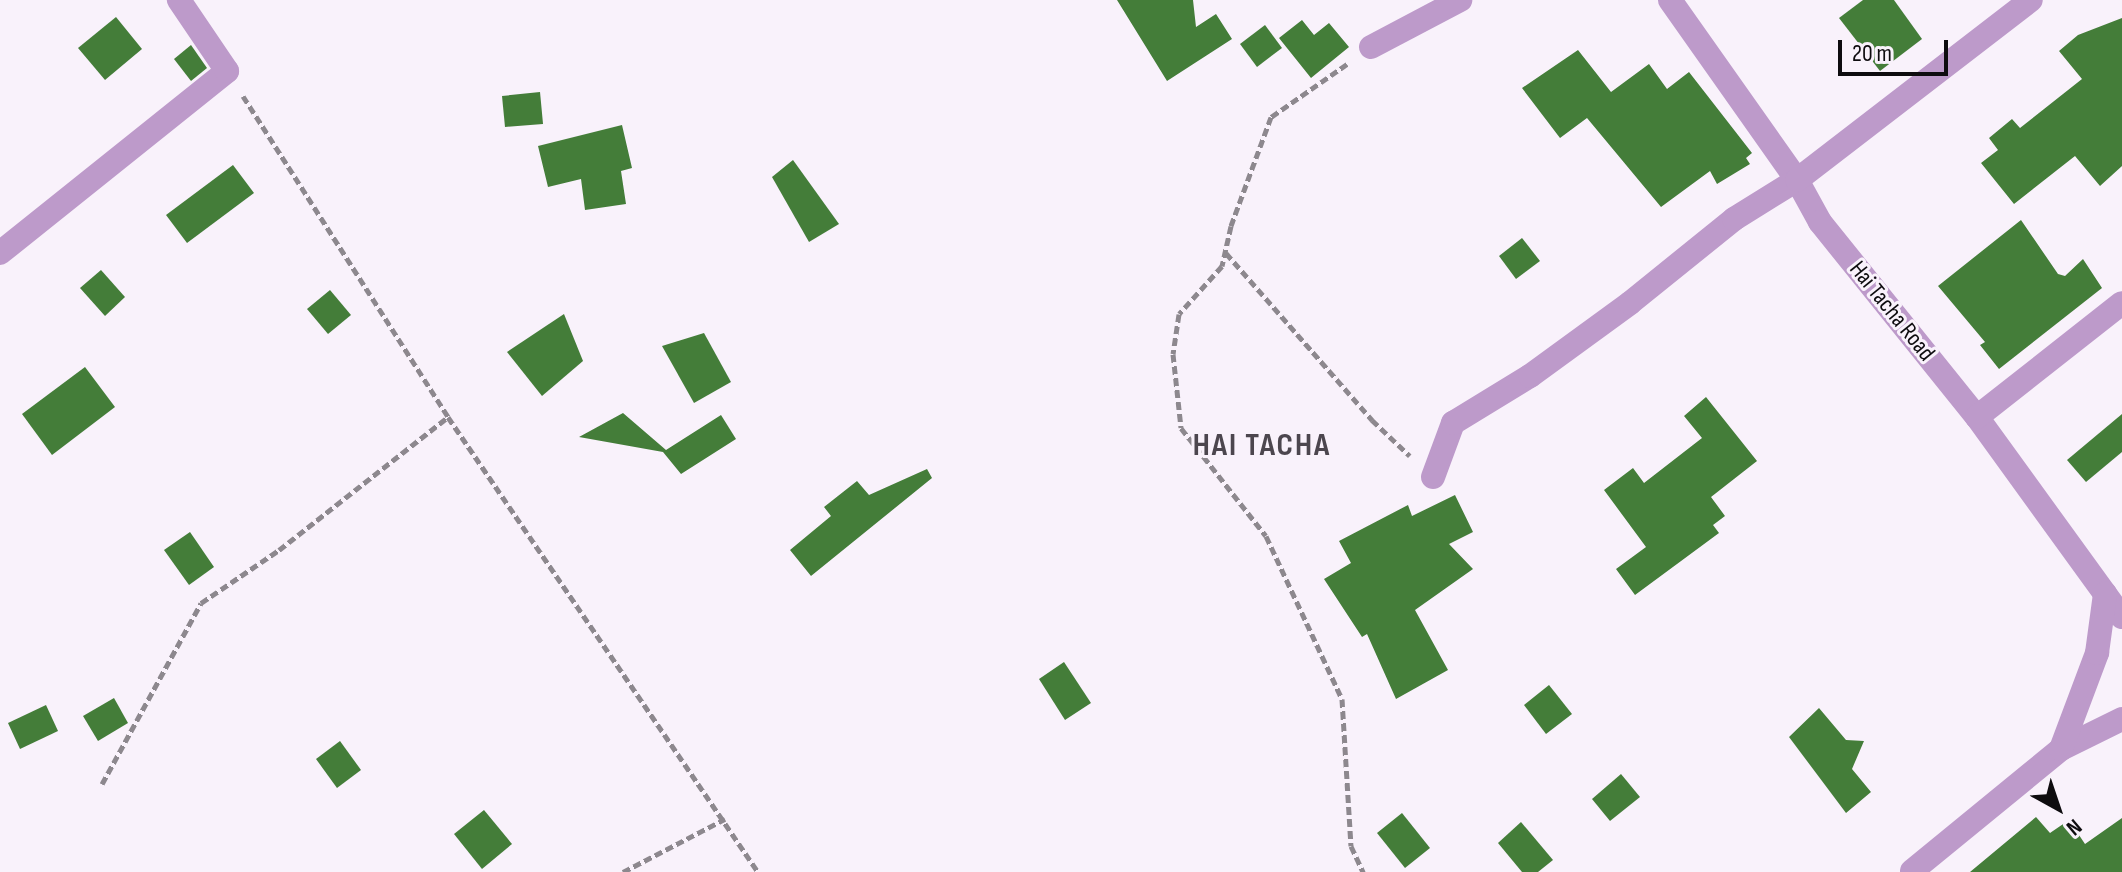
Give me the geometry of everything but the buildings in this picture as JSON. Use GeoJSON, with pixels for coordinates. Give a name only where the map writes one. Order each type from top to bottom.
{"type":"FeatureCollection","features":[{"type":"Feature","properties":{"kind":"street"},"geometry":{"type":"LineString","coordinates":[[0,253],[227,71],[179,0]]}},
{"type":"Feature","properties":{"kind":"street"},"geometry":{"type":"LineString","coordinates":[[1371,47],[1460,0]]}},
{"type":"Feature","properties":{"kind":"street","name":"Hai Tacha Road"},"geometry":{"type":"LineString","coordinates":[[1670,0],[1797,180],[1820,222],[1977,417],[2122,617]]}},
{"type":"Feature","properties":{"kind":"street"},"geometry":{"type":"LineString","coordinates":[[1433,477],[1453,423],[1530,376],[1734,219],[1797,180],[2031,0]]}},
{"type":"Feature","properties":{"kind":"street"},"geometry":{"type":"LineString","coordinates":[[1977,417],[2122,303]]}},
{"type":"Feature","properties":{"kind":"street"},"geometry":{"type":"LineString","coordinates":[[2061,749],[2097,653],[2105,594]]}},
{"type":"Feature","properties":{"kind":"street"},"geometry":{"type":"LineString","coordinates":[[1912,871],[2061,749],[2122,719]]}},
{"type":"Feature","properties":{"kind":"path"},"geometry":{"type":"LineString","coordinates":[[1363,872],[1351,846],[1342,699],[1266,536],[1181,428],[1173,354],[1179,314],[1222,266],[1271,117],[1371,47]]}},
{"type":"Feature","properties":{"kind":"path"},"geometry":{"type":"LineString","coordinates":[[227,71],[448,417],[725,819],[758,872]]}},
{"type":"Feature","properties":{"kind":"path"},"geometry":{"type":"LineString","coordinates":[[1225,252],[1372,420],[1433,477]]}},
{"type":"Feature","properties":{"kind":"path"},"geometry":{"type":"LineString","coordinates":[[102,784],[201,603],[279,550],[448,417]]}},
{"type":"Feature","properties":{"kind":"path"},"geometry":{"type":"LineString","coordinates":[[623,872],[725,819]]}},
{"type":"Feature","properties":{"kind":"district","name":"HAI TACHA"},"geometry":{"type":"Point","coordinates":[1262,446]}}]}
